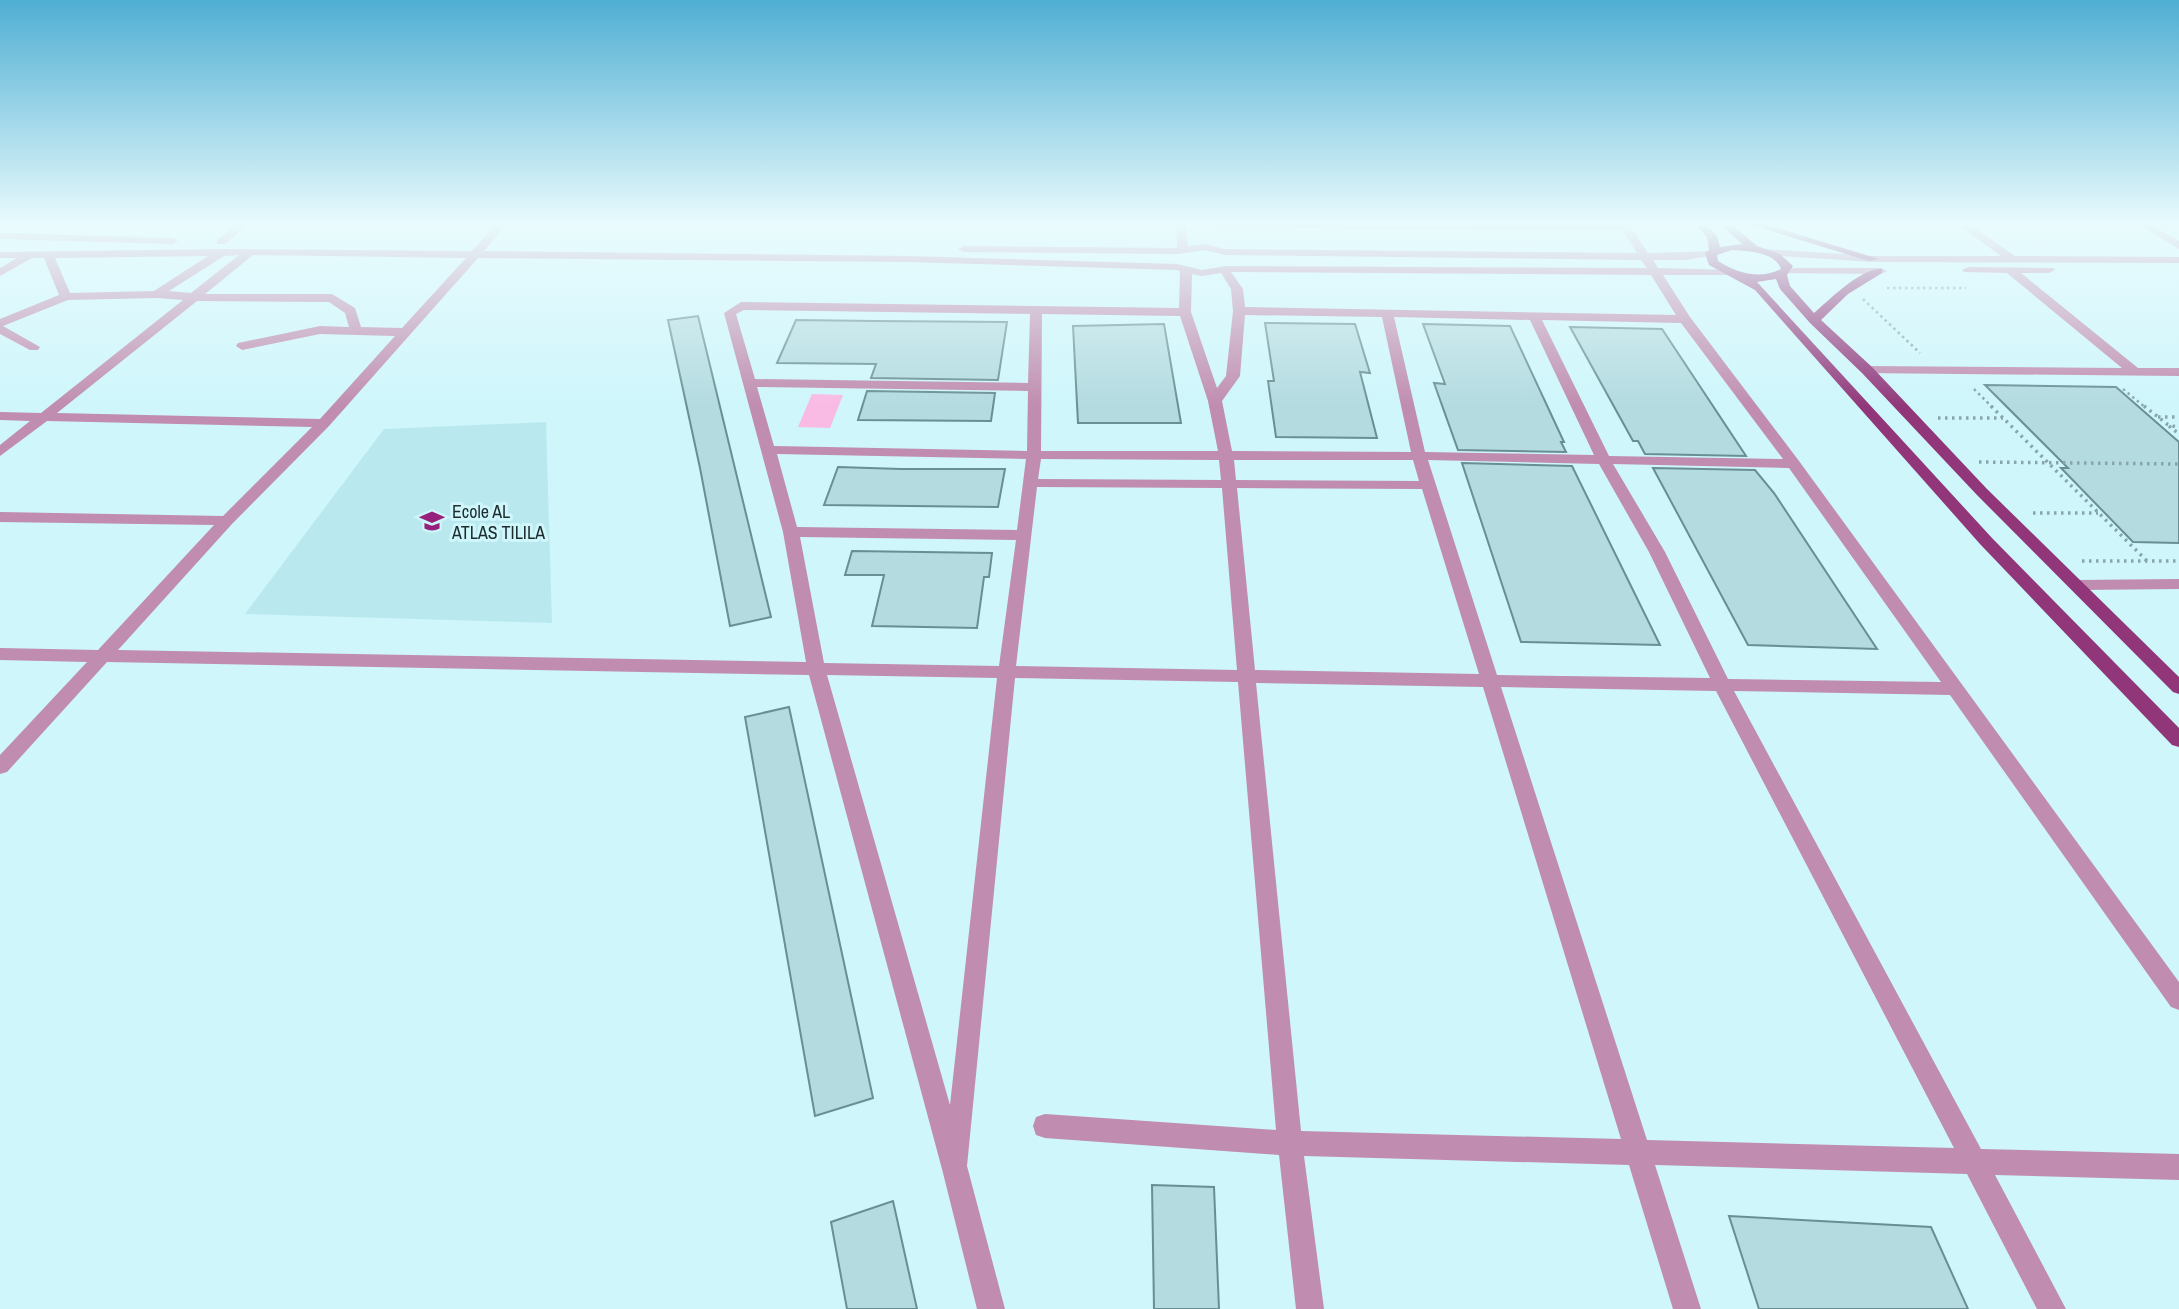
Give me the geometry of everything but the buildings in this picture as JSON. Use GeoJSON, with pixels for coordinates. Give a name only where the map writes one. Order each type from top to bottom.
{"type":"FeatureCollection","features":[{"type":"Feature","properties":{"kind":"main road"},"geometry":{"type":"LineString","coordinates":[[1754,285],[1986,541],[2179,740]]}},
{"type":"Feature","properties":{"kind":"main road"},"geometry":{"type":"LineString","coordinates":[[1784,285],[1814,320],[1867,370],[2004,513],[2177,684]]}},
{"type":"Feature","properties":{"kind":"main road"},"geometry":{"type":"LineString","coordinates":[[1814,320],[1850,287]]}},
{"type":"Feature","properties":{"kind":"street"},"geometry":{"type":"LineString","coordinates":[[61,285],[66,297]]}},
{"type":"Feature","properties":{"kind":"street"},"geometry":{"type":"LineString","coordinates":[[157,294],[169,285]]}},
{"type":"Feature","properties":{"kind":"street"},"geometry":{"type":"LineString","coordinates":[[0,452],[208,285]]}},
{"type":"Feature","properties":{"kind":"street"},"geometry":{"type":"LineString","coordinates":[[0,766],[227,521],[324,423],[446,285]]}},
{"type":"Feature","properties":{"kind":"street"},"geometry":{"type":"LineString","coordinates":[[1182,285],[1185,312],[1215,401],[1226,455],[1290,1143],[1310,1309]]}},
{"type":"Feature","properties":{"kind":"street"},"geometry":{"type":"LineString","coordinates":[[1215,401],[1233,376],[1239,311],[1235,285]]}},
{"type":"Feature","properties":{"kind":"street"},"geometry":{"type":"LineString","coordinates":[[1665,285],[1685,319],[1794,464],[2179,1000]]}},
{"type":"Feature","properties":{"kind":"street"},"geometry":{"type":"LineString","coordinates":[[2034,285],[2134,371]]}},
{"type":"Feature","properties":{"kind":"street"},"geometry":{"type":"LineString","coordinates":[[0,323],[66,297],[157,294],[193,297],[332,298],[351,311],[356,330]]}},
{"type":"Feature","properties":{"kind":"street"},"geometry":{"type":"LineString","coordinates":[[991,1309],[955,1169],[816,668],[791,532],[730,313],[741,306],[1185,312]]}},
{"type":"Feature","properties":{"kind":"street"},"geometry":{"type":"LineString","coordinates":[[955,1169],[1007,670],[1034,455],[1036,310]]}},
{"type":"Feature","properties":{"kind":"street"},"geometry":{"type":"LineString","coordinates":[[1239,311],[1685,319]]}},
{"type":"Feature","properties":{"kind":"street"},"geometry":{"type":"LineString","coordinates":[[1387,314],[1419,456],[1687,1309]]}},
{"type":"Feature","properties":{"kind":"street"},"geometry":{"type":"LineString","coordinates":[[1534,316],[1604,461],[1657,552],[1721,683],[2052,1309]]}},
{"type":"Feature","properties":{"kind":"street"},"geometry":{"type":"LineString","coordinates":[[0,329],[34,347]]}},
{"type":"Feature","properties":{"kind":"street"},"geometry":{"type":"LineString","coordinates":[[242,346],[320,330],[404,332]]}},
{"type":"Feature","properties":{"kind":"street"},"geometry":{"type":"LineString","coordinates":[[1867,370],[2179,372]]}},
{"type":"Feature","properties":{"kind":"street"},"geometry":{"type":"LineString","coordinates":[[749,383],[1037,387]]}},
{"type":"Feature","properties":{"kind":"street"},"geometry":{"type":"LineString","coordinates":[[0,416],[324,423]]}},
{"type":"Feature","properties":{"kind":"street"},"geometry":{"type":"LineString","coordinates":[[768,450],[1034,455],[1419,456],[1794,464]]}},
{"type":"Feature","properties":{"kind":"street"},"geometry":{"type":"LineString","coordinates":[[1030,483],[1428,485]]}},
{"type":"Feature","properties":{"kind":"street"},"geometry":{"type":"LineString","coordinates":[[0,517],[227,521]]}},
{"type":"Feature","properties":{"kind":"street"},"geometry":{"type":"LineString","coordinates":[[791,532],[1024,535]]}},
{"type":"Feature","properties":{"kind":"street"},"geometry":{"type":"LineString","coordinates":[[2078,585],[2179,584]]}},
{"type":"Feature","properties":{"kind":"street"},"geometry":{"type":"LineString","coordinates":[[0,654],[1955,689]]}},
{"type":"Feature","properties":{"kind":"street"},"geometry":{"type":"LineString","coordinates":[[1045,1126],[1290,1143],[2179,1167]]}},
{"type":"Feature","properties":{"kind":"path"},"geometry":{"type":"LineString","coordinates":[[1850,287],[1967,288]]}},
{"type":"Feature","properties":{"kind":"path"},"geometry":{"type":"LineString","coordinates":[[1850,287],[1939,370]]}},
{"type":"Feature","properties":{"kind":"path"},"geometry":{"type":"LineString","coordinates":[[1955,370],[2147,561]]}},
{"type":"Feature","properties":{"kind":"path"},"geometry":{"type":"LineString","coordinates":[[2102,371],[2179,434]]}},
{"type":"Feature","properties":{"kind":"path"},"geometry":{"type":"LineString","coordinates":[[2157,416],[2179,417]]}},
{"type":"Feature","properties":{"kind":"path"},"geometry":{"type":"LineString","coordinates":[[1913,418],[2003,418]]}},
{"type":"Feature","properties":{"kind":"path"},"geometry":{"type":"LineString","coordinates":[[2167,424],[2179,428]]}},
{"type":"Feature","properties":{"kind":"path"},"geometry":{"type":"LineString","coordinates":[[1954,462],[2179,464]]}},
{"type":"Feature","properties":{"kind":"path"},"geometry":{"type":"LineString","coordinates":[[2004,513],[2098,513]]}},
{"type":"Feature","properties":{"kind":"path"},"geometry":{"type":"LineString","coordinates":[[2054,562],[2179,561]]}},
{"type":"Feature","properties":{"kind":"shaded area"},"geometry":{"type":"Polygon","coordinates":[[[812,394],[843,395],[830,428],[798,427],[812,394]]]}},
{"type":"Feature","properties":{"kind":"shaded area","name":"Ecole AL ATLAS TILILA"},"geometry":{"type":"Polygon","coordinates":[[[546,422],[552,623],[245,614],[384,429],[546,422]]]}},
{"type":"Feature","properties":{"kind":"place","name":"Ecole AL ATLAS TILILA"},"geometry":{"type":"Point","coordinates":[432,521]}}]}
